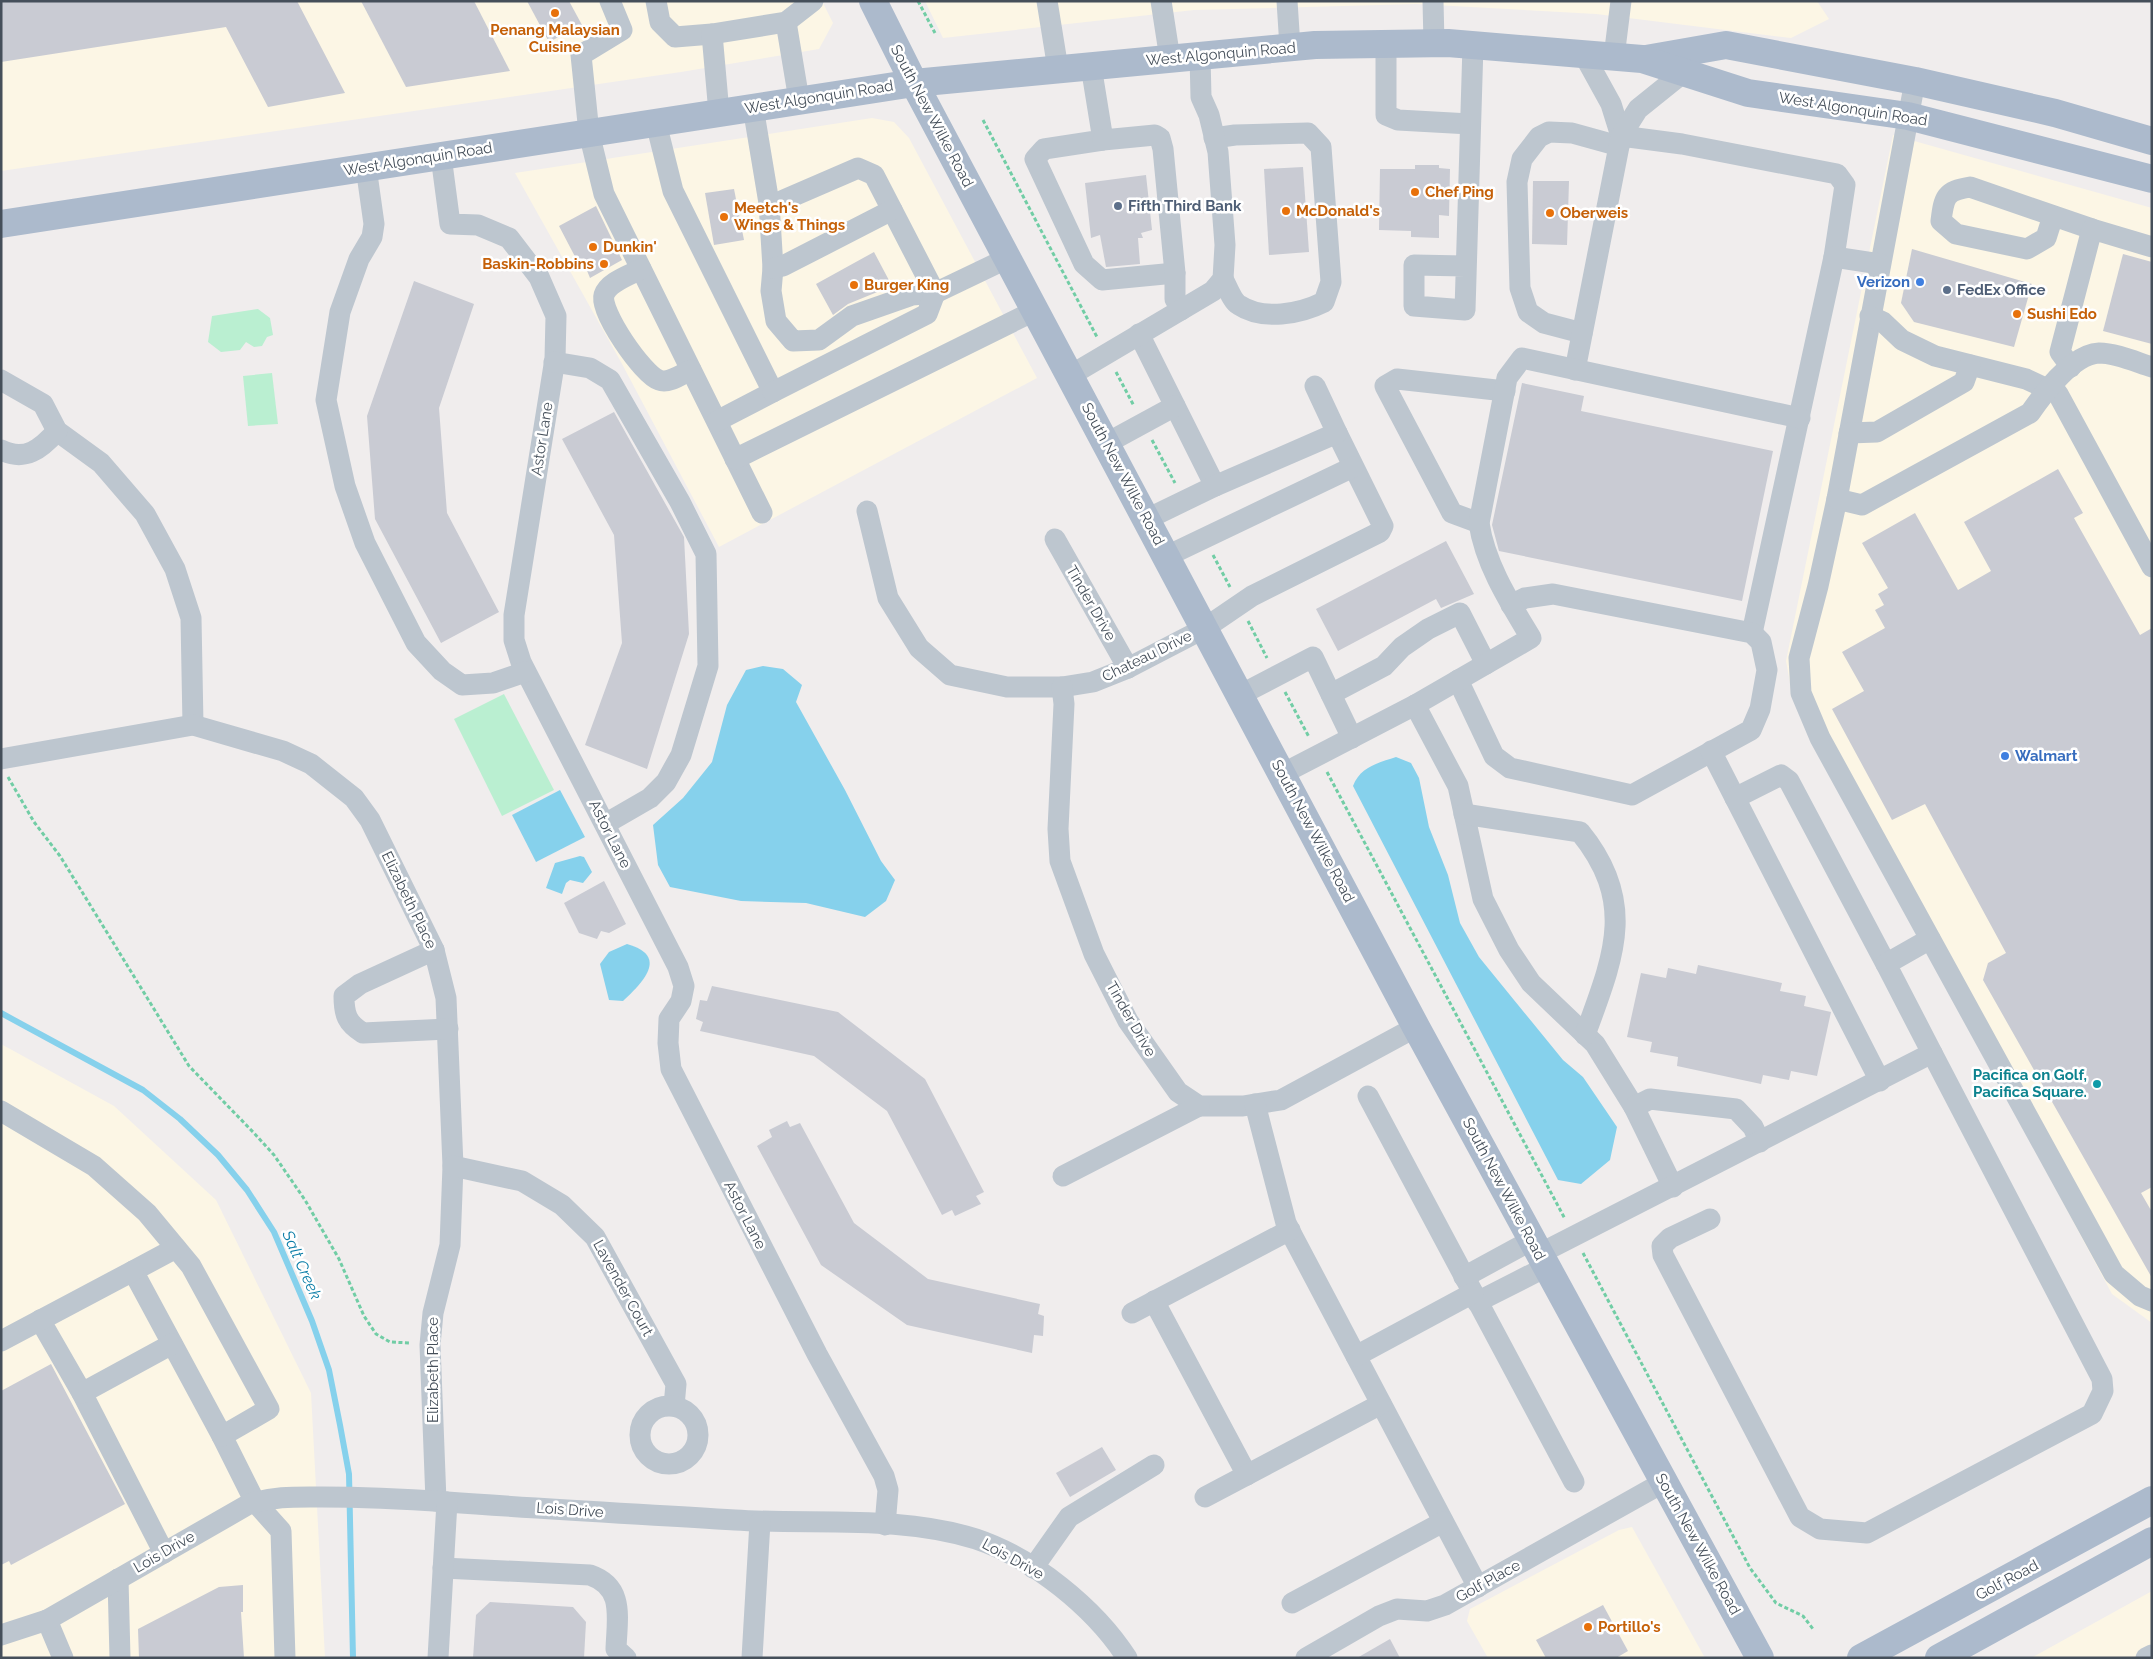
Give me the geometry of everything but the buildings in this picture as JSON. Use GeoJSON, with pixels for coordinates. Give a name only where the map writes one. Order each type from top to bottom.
{"type":"FeatureCollection","features":[{"type":"Feature","properties":{"kind":"main road","name":"South New Wilke Road"},"geometry":{"type":"LineString","coordinates":[[873,1],[914,83],[1071,375],[1416,1027],[1760,1658]]}},
{"type":"Feature","properties":{"kind":"main road","name":"West Algonquin Road"},"geometry":{"type":"LineString","coordinates":[[1,224],[914,83],[1290,47],[1434,43],[1642,59],[1748,93],[1908,116],[2152,180]]}},
{"type":"Feature","properties":{"kind":"main road","name":"West Algonquin Road"},"geometry":{"type":"LineString","coordinates":[[1642,59],[1726,45],[1915,80],[2055,113],[2152,141]]}},
{"type":"Feature","properties":{"kind":"main road","name":"Golf Road"},"geometry":{"type":"LineString","coordinates":[[1861,1658],[2152,1500]]}},
{"type":"Feature","properties":{"kind":"main road"},"geometry":{"type":"LineString","coordinates":[[1939,1658],[2152,1541]]}},
{"type":"Feature","properties":{"kind":"street"},"geometry":{"type":"LineString","coordinates":[[610,1],[622,30],[581,55],[589,133],[604,194],[762,513]]}},
{"type":"Feature","properties":{"kind":"street"},"geometry":{"type":"LineString","coordinates":[[656,1],[660,22],[675,37],[712,34],[786,22],[813,1]]}},
{"type":"Feature","properties":{"kind":"street"},"geometry":{"type":"LineString","coordinates":[[1047,1],[1058,69]]}},
{"type":"Feature","properties":{"kind":"street"},"geometry":{"type":"LineString","coordinates":[[1161,1],[1170,59]]}},
{"type":"Feature","properties":{"kind":"street"},"geometry":{"type":"LineString","coordinates":[[1288,1],[1290,47]]}},
{"type":"Feature","properties":{"kind":"street"},"geometry":{"type":"LineString","coordinates":[[1433,1],[1434,43]]}},
{"type":"Feature","properties":{"kind":"street"},"geometry":{"type":"LineString","coordinates":[[1614,57],[1621,1]]}},
{"type":"Feature","properties":{"kind":"street"},"geometry":{"type":"LineString","coordinates":[[786,22],[799,100]]}},
{"type":"Feature","properties":{"kind":"street"},"geometry":{"type":"LineString","coordinates":[[712,34],[719,113]]}},
{"type":"Feature","properties":{"kind":"street"},"geometry":{"type":"LineString","coordinates":[[1386,44],[1386,115],[1398,120],[1470,124]]}},
{"type":"Feature","properties":{"kind":"street"},"geometry":{"type":"LineString","coordinates":[[1465,266],[1473,45]]}},
{"type":"Feature","properties":{"kind":"street"},"geometry":{"type":"LineString","coordinates":[[1584,54],[1611,104],[1620,141]]}},
{"type":"Feature","properties":{"kind":"street"},"geometry":{"type":"LineString","coordinates":[[1200,56],[1201,97],[1209,115],[1214,138],[1218,152],[1225,245],[1223,279],[1237,305],[1263,315],[1309,310],[1324,302],[1331,282],[1321,147],[1308,133],[1235,135],[1214,138]]}},
{"type":"Feature","properties":{"kind":"street"},"geometry":{"type":"LineString","coordinates":[[1091,66],[1103,140]]}},
{"type":"Feature","properties":{"kind":"street"},"geometry":{"type":"LineString","coordinates":[[1575,370],[1620,141],[1638,109],[1684,72]]}},
{"type":"Feature","properties":{"kind":"street"},"geometry":{"type":"LineString","coordinates":[[1915,80],[1836,499],[1799,658],[1801,693],[1820,738],[2114,1274],[2140,1296],[2152,1301]]}},
{"type":"Feature","properties":{"kind":"street"},"geometry":{"type":"LineString","coordinates":[[753,108],[769,203],[773,268],[770,291],[776,322],[794,341],[819,340],[852,316],[912,295],[935,293],[1008,258]]}},
{"type":"Feature","properties":{"kind":"street"},"geometry":{"type":"LineString","coordinates":[[656,123],[673,191],[773,392]]}},
{"type":"Feature","properties":{"kind":"street"},"geometry":{"type":"LineString","coordinates":[[1582,333],[1544,323],[1528,312],[1520,288],[1517,182],[1522,159],[1539,137],[1550,132],[1572,133],[1620,141],[1718,150],[1837,174],[1845,185],[1834,257],[1752,633]]}},
{"type":"Feature","properties":{"kind":"street"},"geometry":{"type":"LineString","coordinates":[[1175,273],[1102,280],[1084,264],[1035,159],[1044,149],[1154,135],[1160,138],[1163,149],[1175,273],[1175,299],[1181,310]]}},
{"type":"Feature","properties":{"kind":"street","name":"Astor Lane"},"geometry":{"type":"LineString","coordinates":[[441,156],[450,224],[478,225],[508,238],[539,277],[556,316],[554,362],[514,615],[514,640],[525,672],[675,961],[684,986],[681,1001],[669,1019],[668,1043],[671,1069],[817,1354],[884,1476],[888,1490],[885,1525]]}},
{"type":"Feature","properties":{"kind":"street"},"geometry":{"type":"LineString","coordinates":[[366,167],[374,224],[372,237],[359,259],[340,312],[326,400],[344,486],[365,543],[416,643],[442,671],[462,685],[493,683],[525,672]]}},
{"type":"Feature","properties":{"kind":"street"},"geometry":{"type":"LineString","coordinates":[[717,421],[927,314],[935,293],[874,175],[858,168],[777,203],[769,203]]}},
{"type":"Feature","properties":{"kind":"street"},"geometry":{"type":"LineString","coordinates":[[2053,216],[2046,238],[2027,249],[1956,234],[1941,221],[1944,200],[1953,190],[1970,187],[2092,229],[2152,246]]}},
{"type":"Feature","properties":{"kind":"street"},"geometry":{"type":"LineString","coordinates":[[773,268],[784,266],[892,210]]}},
{"type":"Feature","properties":{"kind":"street"},"geometry":{"type":"LineString","coordinates":[[2072,367],[2060,352],[2092,229]]}},
{"type":"Feature","properties":{"kind":"street"},"geometry":{"type":"LineString","coordinates":[[1834,257],[1880,264]]}},
{"type":"Feature","properties":{"kind":"street"},"geometry":{"type":"LineString","coordinates":[[641,269],[613,284],[604,294],[603,303],[610,320],[649,375],[660,381],[674,379],[691,370]]}},
{"type":"Feature","properties":{"kind":"street"},"geometry":{"type":"LineString","coordinates":[[1071,375],[1213,291],[1223,279]]}},
{"type":"Feature","properties":{"kind":"street"},"geometry":{"type":"LineString","coordinates":[[736,459],[1036,310]]}},
{"type":"Feature","properties":{"kind":"street"},"geometry":{"type":"LineString","coordinates":[[1870,316],[1883,322],[1902,340],[1935,356],[2026,379],[2058,394],[2071,414],[2152,567]]}},
{"type":"Feature","properties":{"kind":"street"},"geometry":{"type":"LineString","coordinates":[[1139,334],[1215,486]]}},
{"type":"Feature","properties":{"kind":"street"},"geometry":{"type":"LineString","coordinates":[[1836,499],[1862,505],[1898,487],[2030,413],[2047,389],[2072,367],[2092,354],[2100,353],[2152,367]]}},
{"type":"Feature","properties":{"kind":"street"},"geometry":{"type":"LineString","coordinates":[[1282,774],[1415,705],[1531,638],[1511,605],[1482,541],[1479,523],[1507,378],[1522,358],[1800,418]]}},
{"type":"Feature","properties":{"kind":"street"},"geometry":{"type":"LineString","coordinates":[[554,362],[590,368],[610,380],[680,502],[706,554],[708,666],[680,755],[666,782],[650,798],[605,824]]}},
{"type":"Feature","properties":{"kind":"street"},"geometry":{"type":"LineString","coordinates":[[1849,433],[1878,432],[1964,382],[1970,365]]}},
{"type":"Feature","properties":{"kind":"street"},"geometry":{"type":"LineString","coordinates":[[1479,523],[1452,513],[1385,386],[1397,379],[1505,391]]}},
{"type":"Feature","properties":{"kind":"street"},"geometry":{"type":"LineString","coordinates":[[1,380],[43,404],[57,431],[101,463],[145,514],[175,569],[190,618],[193,725]]}},
{"type":"Feature","properties":{"kind":"street"},"geometry":{"type":"LineString","coordinates":[[1167,556],[1353,467],[1315,386]]}},
{"type":"Feature","properties":{"kind":"street"},"geometry":{"type":"LineString","coordinates":[[1107,443],[1175,406]]}},
{"type":"Feature","properties":{"kind":"street"},"geometry":{"type":"LineString","coordinates":[[1,450],[12,456],[26,454],[44,446],[57,431]]}},
{"type":"Feature","properties":{"kind":"street"},"geometry":{"type":"LineString","coordinates":[[1147,519],[1215,486],[1337,433]]}},
{"type":"Feature","properties":{"kind":"street","name":"Chateau Drive"},"geometry":{"type":"LineString","coordinates":[[867,511],[888,598],[919,648],[950,676],[1007,687],[1062,687],[1093,682],[1128,668],[1205,628],[1252,596],[1380,532],[1383,526],[1353,467]]}},
{"type":"Feature","properties":{"kind":"street","name":"Tinder Drive"},"geometry":{"type":"LineString","coordinates":[[1055,539],[1128,668]]}},
{"type":"Feature","properties":{"kind":"street"},"geometry":{"type":"LineString","coordinates":[[1458,680],[1494,756],[1510,768],[1632,795],[1751,730],[1760,709],[1767,670],[1761,642],[1752,633],[1553,594],[1525,598],[1511,605]]}},
{"type":"Feature","properties":{"kind":"street"},"geometry":{"type":"LineString","coordinates":[[1331,694],[1384,666],[1402,647],[1428,628],[1460,613],[1486,664]]}},
{"type":"Feature","properties":{"kind":"street"},"geometry":{"type":"LineString","coordinates":[[1240,695],[1313,657],[1352,738]]}},
{"type":"Feature","properties":{"kind":"street","name":"Tinder Drive"},"geometry":{"type":"LineString","coordinates":[[1062,687],[1064,704],[1058,829],[1060,861],[1094,954],[1128,1021],[1178,1092],[1199,1106]]}},
{"type":"Feature","properties":{"kind":"street"},"geometry":{"type":"LineString","coordinates":[[1415,705],[1458,786],[1483,899],[1509,950],[1531,983],[1595,1044],[1634,1107],[1673,1187]]}},
{"type":"Feature","properties":{"kind":"street","name":"Elizabeth Place"},"geometry":{"type":"LineString","coordinates":[[4,767],[193,725],[283,750],[311,764],[354,798],[370,820],[434,950],[446,998],[453,1166],[450,1246],[433,1313],[430,1345],[442,1502],[443,1568],[438,1658]]}},
{"type":"Feature","properties":{"kind":"street"},"geometry":{"type":"LineString","coordinates":[[1711,751],[1880,1081]]}},
{"type":"Feature","properties":{"kind":"street"},"geometry":{"type":"LineString","coordinates":[[1710,1219],[1670,1238],[1662,1246],[1663,1255],[1800,1517],[1820,1529],[1867,1533],[2092,1414],[2103,1391],[2102,1379],[1789,781],[1782,775],[1735,798]]}},
{"type":"Feature","properties":{"kind":"street"},"geometry":{"type":"LineString","coordinates":[[1464,814],[1580,832],[1598,854],[1615,902],[1616,932],[1601,990],[1585,1035]]}},
{"type":"Feature","properties":{"kind":"street"},"geometry":{"type":"LineString","coordinates":[[1886,964],[1930,939]]}},
{"type":"Feature","properties":{"kind":"street"},"geometry":{"type":"LineString","coordinates":[[434,950],[360,984],[344,996],[344,1010],[346,1020],[363,1033],[448,1029]]}},
{"type":"Feature","properties":{"kind":"street"},"geometry":{"type":"LineString","coordinates":[[1063,1176],[1199,1106],[1255,1104],[1281,1100],[1416,1027]]}},
{"type":"Feature","properties":{"kind":"street"},"geometry":{"type":"LineString","coordinates":[[1356,1356],[1539,1254],[1932,1053]]}},
{"type":"Feature","properties":{"kind":"street"},"geometry":{"type":"LineString","coordinates":[[1368,1096],[1574,1482]]}},
{"type":"Feature","properties":{"kind":"street"},"geometry":{"type":"LineString","coordinates":[[1634,1107],[1650,1099],[1736,1109],[1753,1127],[1760,1142]]}},
{"type":"Feature","properties":{"kind":"street"},"geometry":{"type":"LineString","coordinates":[[1255,1104],[1290,1230],[1478,1587]]}},
{"type":"Feature","properties":{"kind":"street"},"geometry":{"type":"LineString","coordinates":[[1,1111],[94,1166],[147,1213],[191,1266],[269,1409],[222,1436]]}},
{"type":"Feature","properties":{"kind":"street","name":"Lavender Court"},"geometry":{"type":"LineString","coordinates":[[453,1166],[522,1181],[562,1206],[595,1237],[676,1384],[674,1406]]}},
{"type":"Feature","properties":{"kind":"street"},"geometry":{"type":"LineString","coordinates":[[1132,1312],[1290,1230]]}},
{"type":"Feature","properties":{"kind":"street"},"geometry":{"type":"LineString","coordinates":[[1,1341],[176,1248]]}},
{"type":"Feature","properties":{"kind":"street"},"geometry":{"type":"LineString","coordinates":[[1472,1290],[1539,1254]]}},
{"type":"Feature","properties":{"kind":"street"},"geometry":{"type":"LineString","coordinates":[[133,1271],[222,1436],[255,1502],[281,1531],[286,1658]]}},
{"type":"Feature","properties":{"kind":"street"},"geometry":{"type":"LineString","coordinates":[[1154,1301],[1247,1475]]}},
{"type":"Feature","properties":{"kind":"street"},"geometry":{"type":"LineString","coordinates":[[40,1320],[82,1393],[164,1553]]}},
{"type":"Feature","properties":{"kind":"street"},"geometry":{"type":"LineString","coordinates":[[82,1393],[172,1344]]}},
{"type":"Feature","properties":{"kind":"street"},"geometry":{"type":"LineString","coordinates":[[1205,1497],[1381,1404]]}},
{"type":"Feature","properties":{"kind":"street"},"geometry":{"type":"LineString","coordinates":[[1033,1568],[1069,1517],[1154,1465]]}},
{"type":"Feature","properties":{"kind":"street","name":"Golf Place"},"geometry":{"type":"LineString","coordinates":[[1306,1658],[1379,1616],[1397,1609],[1427,1611],[1445,1605],[1664,1482]]}},
{"type":"Feature","properties":{"kind":"street","name":"Lois Drive"},"geometry":{"type":"LineString","coordinates":[[1,1635],[47,1620],[255,1502],[270,1497],[382,1497],[760,1522],[885,1525],[941,1530],[977,1540],[1033,1568],[1096,1617],[1127,1658]]}},
{"type":"Feature","properties":{"kind":"street"},"geometry":{"type":"LineString","coordinates":[[752,1658],[760,1522]]}},
{"type":"Feature","properties":{"kind":"street"},"geometry":{"type":"LineString","coordinates":[[1292,1603],[1443,1522]]}},
{"type":"Feature","properties":{"kind":"street"},"geometry":{"type":"LineString","coordinates":[[443,1568],[590,1575],[602,1579],[611,1588],[618,1602],[616,1649],[626,1658]]}},
{"type":"Feature","properties":{"kind":"street"},"geometry":{"type":"LineString","coordinates":[[118,1578],[120,1658]]}},
{"type":"Feature","properties":{"kind":"street"},"geometry":{"type":"LineString","coordinates":[[47,1620],[63,1658]]}},
{"type":"Feature","properties":{"kind":"street"},"geometry":{"type":"LineString","coordinates":[[2146,1658],[2152,1655]]}},
{"type":"Feature","properties":{"kind":"path"},"geometry":{"type":"LineString","coordinates":[[918,1],[935,33]]}},
{"type":"Feature","properties":{"kind":"path"},"geometry":{"type":"LineString","coordinates":[[982,120],[1184,501]]}},
{"type":"Feature","properties":{"kind":"path"},"geometry":{"type":"LineString","coordinates":[[1204,538],[1750,1568],[1776,1603],[1804,1616],[1813,1629]]}},
{"type":"Feature","properties":{"kind":"path"},"geometry":{"type":"LineString","coordinates":[[4,767],[34,822],[60,856],[189,1066],[274,1156],[305,1200],[339,1259],[364,1316],[376,1334],[390,1342],[430,1345]]}},
{"type":"Feature","properties":{"kind":"shaded area"},"geometry":{"type":"Polygon","coordinates":[[[1,1],[822,1],[833,23],[819,49],[681,72],[1,171],[1,1]]]}},
{"type":"Feature","properties":{"kind":"shaded area"},"geometry":{"type":"Polygon","coordinates":[[[925,1],[1817,1],[1829,19],[1791,38],[1596,14],[1416,4],[1194,10],[943,38],[925,1]]]}},
{"type":"Feature","properties":{"kind":"shaded area"},"geometry":{"type":"Polygon","coordinates":[[[872,118],[894,122],[909,138],[1037,378],[719,547],[621,362],[515,173],[872,118]]]}},
{"type":"Feature","properties":{"kind":"shaded area"},"geometry":{"type":"Polygon","coordinates":[[[1893,135],[2152,208],[2152,1323],[2112,1294],[1793,699],[1786,661],[1893,135]]]}},
{"type":"Feature","properties":{"kind":"shaded area"},"geometry":{"type":"Polygon","coordinates":[[[1,1044],[114,1106],[216,1200],[311,1393],[325,1658],[1,1658],[1,1044]]]}},
{"type":"Feature","properties":{"kind":"shaded area"},"geometry":{"type":"Polygon","coordinates":[[[1632,1527],[1705,1658],[1488,1658],[1467,1621],[1470,1609],[1619,1530],[1632,1527]]]}},
{"type":"Feature","properties":{"kind":"shaded area"},"geometry":{"type":"Polygon","coordinates":[[[2152,1591],[2152,1658],[2031,1658],[2152,1591]]]}},
{"type":"Feature","properties":{"kind":"green space"},"geometry":{"type":"Polygon","coordinates":[[[258,309],[270,318],[273,335],[267,337],[262,346],[254,347],[246,342],[240,350],[221,352],[208,342],[212,316],[258,309]]]}},
{"type":"Feature","properties":{"kind":"green space"},"geometry":{"type":"Polygon","coordinates":[[[272,373],[278,424],[248,426],[243,376],[272,373]]]}},
{"type":"Feature","properties":{"kind":"green space"},"geometry":{"type":"Polygon","coordinates":[[[504,694],[554,790],[502,816],[454,719],[504,694]]]}},
{"type":"Feature","properties":{"kind":"water"},"geometry":{"type":"Polygon","coordinates":[[[763,666],[783,669],[802,685],[796,702],[845,790],[881,861],[895,880],[886,901],[865,917],[806,903],[741,901],[670,887],[658,865],[653,825],[683,798],[712,762],[727,705],[746,670],[763,666]]]}},
{"type":"Feature","properties":{"kind":"water"},"geometry":{"type":"Polygon","coordinates":[[[1396,757],[1411,763],[1419,778],[1429,827],[1448,875],[1460,923],[1479,957],[1563,1060],[1583,1077],[1617,1127],[1610,1160],[1581,1184],[1558,1180],[1353,786],[1360,774],[1365,770],[1396,757]]]}},
{"type":"Feature","properties":{"kind":"water"},"geometry":{"type":"Polygon","coordinates":[[[560,790],[585,837],[536,862],[512,815],[560,790]]]}},
{"type":"Feature","properties":{"kind":"water"},"geometry":{"type":"Polygon","coordinates":[[[580,856],[584,857],[592,872],[583,883],[570,880],[566,883],[562,894],[546,888],[555,863],[580,856]]]}},
{"type":"Feature","properties":{"kind":"water"},"geometry":{"type":"Polygon","coordinates":[[[627,944],[640,949],[647,955],[650,963],[648,970],[638,986],[623,1001],[609,1000],[600,964],[609,952],[627,944]]]}},
{"type":"Feature","properties":{"kind":"waterway","name":"Salt Creek"},"geometry":{"type":"LineString","coordinates":[[1,1013],[143,1090],[180,1119],[218,1155],[247,1190],[274,1232],[312,1321],[329,1370],[340,1425],[349,1474],[353,1658]]}},
{"type":"Feature","properties":{"kind":"place","name":"Penang Malaysian Cuisine"},"geometry":{"type":"Point","coordinates":[555,13]}},
{"type":"Feature","properties":{"kind":"place","name":"Chef Ping"},"geometry":{"type":"Point","coordinates":[1415,192]}},
{"type":"Feature","properties":{"kind":"place","name":"Fifth Third Bank"},"geometry":{"type":"Point","coordinates":[1118,206]}},
{"type":"Feature","properties":{"kind":"place","name":"McDonald's"},"geometry":{"type":"Point","coordinates":[1286,211]}},
{"type":"Feature","properties":{"kind":"place","name":"Oberweis"},"geometry":{"type":"Point","coordinates":[1550,213]}},
{"type":"Feature","properties":{"kind":"place","name":"Meetch's Wings & Things"},"geometry":{"type":"Point","coordinates":[724,217]}},
{"type":"Feature","properties":{"kind":"place","name":"Dunkin'"},"geometry":{"type":"Point","coordinates":[593,247]}},
{"type":"Feature","properties":{"kind":"place","name":"Baskin-Robbins"},"geometry":{"type":"Point","coordinates":[604,264]}},
{"type":"Feature","properties":{"kind":"place","name":"Verizon"},"geometry":{"type":"Point","coordinates":[1920,282]}},
{"type":"Feature","properties":{"kind":"place","name":"Burger King"},"geometry":{"type":"Point","coordinates":[854,285]}},
{"type":"Feature","properties":{"kind":"place","name":"FedEx Office"},"geometry":{"type":"Point","coordinates":[1947,290]}},
{"type":"Feature","properties":{"kind":"place","name":"Sushi Edo"},"geometry":{"type":"Point","coordinates":[2017,314]}},
{"type":"Feature","properties":{"kind":"place","name":"Walmart"},"geometry":{"type":"Point","coordinates":[2005,756]}},
{"type":"Feature","properties":{"kind":"place","name":"Pacifica on Golf, Pacifica Square."},"geometry":{"type":"Point","coordinates":[2097,1084]}},
{"type":"Feature","properties":{"kind":"place","name":"Portillo's"},"geometry":{"type":"Point","coordinates":[1588,1627]}}]}
